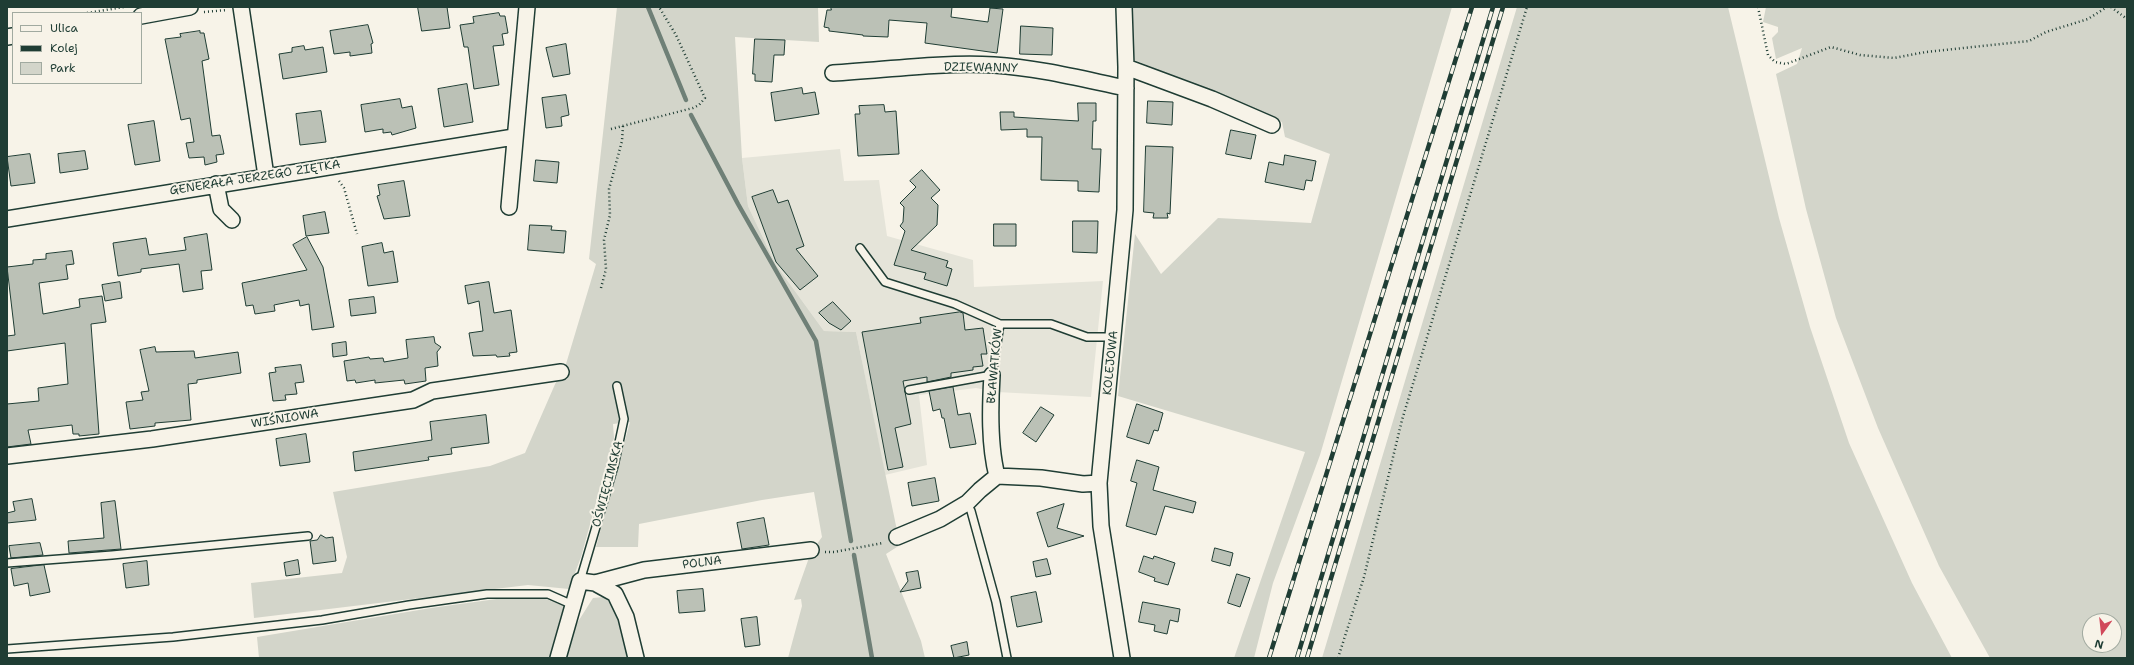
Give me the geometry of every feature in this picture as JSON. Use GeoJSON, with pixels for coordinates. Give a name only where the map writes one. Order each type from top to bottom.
{"type":"FeatureCollection","features":[{"type":"Feature","properties":{"kind":"street"},"geometry":{"type":"LineString","coordinates":[[142,16],[190,7]]}},
{"type":"Feature","properties":{"kind":"street"},"geometry":{"type":"LineString","coordinates":[[241,7],[266,176]]}},
{"type":"Feature","properties":{"kind":"street"},"geometry":{"type":"LineString","coordinates":[[509,207],[508,138],[527,7]]}},
{"type":"Feature","properties":{"kind":"street","name":"KOLEJOWA"},"geometry":{"type":"LineString","coordinates":[[1122,658],[1102,530],[1099,483],[1125,210],[1126,67],[1124,7]]}},
{"type":"Feature","properties":{"kind":"street","name":"DZIEWANNY"},"geometry":{"type":"LineString","coordinates":[[833,73],[946,66],[993,65],[1042,70],[1126,88]]}},
{"type":"Feature","properties":{"kind":"street"},"geometry":{"type":"LineString","coordinates":[[1126,67],[1212,98],[1272,125]]}},
{"type":"Feature","properties":{"kind":"street","name":"GENERAŁA JERZEGO ZIĘTKA"},"geometry":{"type":"LineString","coordinates":[[7,219],[508,138]]}},
{"type":"Feature","properties":{"kind":"street"},"geometry":{"type":"LineString","coordinates":[[216,184],[221,209],[232,220]]}},
{"type":"Feature","properties":{"kind":"street","name":"WIŚNIOWA"},"geometry":{"type":"LineString","coordinates":[[7,456],[152,439],[295,418],[413,400],[432,391],[561,372]]}},
{"type":"Feature","properties":{"kind":"street","name":"BŁAWATKÓW"},"geometry":{"type":"LineString","coordinates":[[992,375],[990,394],[993,461],[997,476]]}},
{"type":"Feature","properties":{"kind":"street"},"geometry":{"type":"LineString","coordinates":[[896,537],[940,519],[967,503],[997,476],[1041,478],[1083,484],[1099,483]]}},
{"type":"Feature","properties":{"kind":"street","name":"POLNA"},"geometry":{"type":"LineString","coordinates":[[588,582],[644,570],[811,550]]}},
{"type":"Feature","properties":{"kind":"street"},"geometry":{"type":"LineString","coordinates":[[558,658],[574,604],[588,582],[615,594],[626,617],[636,658]]}},
{"type":"Feature","properties":{"kind":"lane","name":"BŁAWATKÓW"},"geometry":{"type":"LineString","coordinates":[[860,248],[885,282],[955,304],[1000,324],[992,375]]}},
{"type":"Feature","properties":{"kind":"lane"},"geometry":{"type":"LineString","coordinates":[[1000,324],[1051,324],[1087,337],[1114,337]]}},
{"type":"Feature","properties":{"kind":"lane"},"geometry":{"type":"LineString","coordinates":[[909,390],[992,375]]}},
{"type":"Feature","properties":{"kind":"lane","name":"OŚWIĘCIMSKA"},"geometry":{"type":"LineString","coordinates":[[588,582],[624,419],[617,386]]}},
{"type":"Feature","properties":{"kind":"lane"},"geometry":{"type":"LineString","coordinates":[[967,503],[971,511],[996,602],[1007,658]]}},
{"type":"Feature","properties":{"kind":"lane"},"geometry":{"type":"LineString","coordinates":[[7,563],[112,555],[308,536]]}},
{"type":"Feature","properties":{"kind":"lane"},"geometry":{"type":"LineString","coordinates":[[7,649],[173,637],[322,620],[409,605],[488,594],[548,594],[574,604]]}},
{"type":"Feature","properties":{"kind":"path"},"geometry":{"type":"LineString","coordinates":[[93,12],[124,7]]}},
{"type":"Feature","properties":{"kind":"path"},"geometry":{"type":"LineString","coordinates":[[611,129],[693,108],[699,105],[705,98],[676,35],[659,7]]}},
{"type":"Feature","properties":{"kind":"path"},"geometry":{"type":"LineString","coordinates":[[1338,658],[1364,577],[1402,420],[1527,7]]}},
{"type":"Feature","properties":{"kind":"path"},"geometry":{"type":"LineString","coordinates":[[1758,7],[1768,55],[1775,62],[1786,64],[1831,47],[1860,55],[1894,58],[1926,52],[1989,46],[2029,40],[2046,32],[2088,19],[2106,8]]}},
{"type":"Feature","properties":{"kind":"path"},"geometry":{"type":"LineString","coordinates":[[2112,7],[2127,19]]}},
{"type":"Feature","properties":{"kind":"path"},"geometry":{"type":"LineString","coordinates":[[601,288],[606,269],[604,240],[610,215],[609,189],[620,149],[624,126]]}},
{"type":"Feature","properties":{"kind":"path"},"geometry":{"type":"LineString","coordinates":[[338,178],[344,188],[356,234]]}},
{"type":"Feature","properties":{"kind":"path"},"geometry":{"type":"LineString","coordinates":[[811,550],[834,552],[891,541],[896,537]]}},
{"type":"Feature","properties":{"kind":"shaded area"},"geometry":{"type":"Polygon","coordinates":[[[840,149],[844,181],[879,180],[887,236],[973,260],[974,287],[1103,281],[1091,397],[997,392],[976,388],[919,395],[927,465],[885,475],[856,332],[824,331],[776,265],[748,206],[742,158],[840,149]]]}},
{"type":"Feature","properties":{"kind":"green space"},"geometry":{"type":"Polygon","coordinates":[[[617,7],[818,7],[819,42],[735,37],[742,158],[748,206],[776,265],[824,331],[856,332],[900,545],[886,554],[921,641],[925,658],[788,658],[802,606],[801,599],[794,600],[811,552],[822,537],[814,492],[762,500],[639,524],[638,547],[596,547],[630,422],[613,424],[614,438],[581,557],[569,589],[528,585],[254,618],[251,583],[342,573],[347,557],[333,492],[490,466],[525,453],[556,382],[566,364],[596,264],[589,259],[617,7]]]}},
{"type":"Feature","properties":{"kind":"green space"},"geometry":{"type":"Polygon","coordinates":[[[1131,7],[1452,7],[1320,455],[1273,583],[1254,658],[1234,658],[1305,452],[1118,396],[1135,234],[1161,274],[1218,218],[1311,223],[1330,154],[1285,137],[1282,122],[1132,59],[1131,7]]]}},
{"type":"Feature","properties":{"kind":"green space"},"geometry":{"type":"Polygon","coordinates":[[[1517,7],[1728,7],[1779,218],[1810,327],[1849,443],[1912,583],[1952,658],[1322,658],[1517,7]]]}},
{"type":"Feature","properties":{"kind":"green space"},"geometry":{"type":"Polygon","coordinates":[[[1766,7],[2127,7],[2127,658],[1990,658],[1939,566],[1878,428],[1836,318],[1806,209],[1776,74],[1797,64],[1802,48],[1776,59],[1772,38],[1778,32],[1778,27],[1763,22],[1766,7]]]}},
{"type":"Feature","properties":{"kind":"green space"},"geometry":{"type":"Polygon","coordinates":[[[511,597],[541,597],[564,606],[549,658],[259,658],[257,637],[431,608],[511,597]]]}},
{"type":"Feature","properties":{"kind":"green space"},"geometry":{"type":"Polygon","coordinates":[[[603,597],[613,605],[630,658],[566,658],[574,628],[593,598],[603,597]]]}},
{"type":"Feature","properties":{"kind":"building"},"geometry":{"type":"Polygon","coordinates":[[[418,7],[447,7],[450,28],[422,31],[418,7]]]}},
{"type":"Feature","properties":{"kind":"building"},"geometry":{"type":"Polygon","coordinates":[[[831,7],[952,7],[951,17],[988,22],[990,8],[1003,9],[997,53],[925,43],[927,23],[889,20],[888,37],[863,36],[829,31],[829,28],[824,27],[827,10],[831,10],[831,7]]]}},
{"type":"Feature","properties":{"kind":"building"},"geometry":{"type":"Polygon","coordinates":[[[499,13],[500,16],[505,16],[508,33],[502,34],[504,45],[493,46],[499,85],[474,89],[468,47],[464,47],[460,25],[474,23],[473,17],[499,13]]]}},
{"type":"Feature","properties":{"kind":"building"},"geometry":{"type":"Polygon","coordinates":[[[368,25],[373,43],[371,44],[372,53],[350,56],[350,52],[334,54],[330,31],[368,25]]]}},
{"type":"Feature","properties":{"kind":"building"},"geometry":{"type":"Polygon","coordinates":[[[1021,26],[1053,28],[1052,55],[1020,54],[1021,26]]]}},
{"type":"Feature","properties":{"kind":"building"},"geometry":{"type":"Polygon","coordinates":[[[200,31],[200,33],[204,33],[209,59],[202,61],[212,136],[220,135],[224,154],[216,155],[217,162],[205,165],[204,157],[189,158],[186,143],[194,142],[190,118],[181,120],[165,39],[181,37],[180,34],[200,31]]]}},
{"type":"Feature","properties":{"kind":"building"},"geometry":{"type":"Polygon","coordinates":[[[755,39],[785,40],[784,55],[774,55],[772,82],[755,81],[755,74],[753,74],[755,39]]]}},
{"type":"Feature","properties":{"kind":"building"},"geometry":{"type":"Polygon","coordinates":[[[566,44],[570,74],[553,77],[546,48],[566,44]]]}},
{"type":"Feature","properties":{"kind":"building"},"geometry":{"type":"Polygon","coordinates":[[[304,46],[305,50],[323,47],[327,72],[283,79],[279,54],[292,52],[292,48],[304,46]]]}},
{"type":"Feature","properties":{"kind":"building"},"geometry":{"type":"Polygon","coordinates":[[[467,84],[473,122],[444,127],[438,89],[467,84]]]}},
{"type":"Feature","properties":{"kind":"building"},"geometry":{"type":"Polygon","coordinates":[[[802,88],[803,94],[815,92],[819,114],[775,121],[771,93],[802,88]]]}},
{"type":"Feature","properties":{"kind":"building"},"geometry":{"type":"Polygon","coordinates":[[[566,95],[569,115],[561,117],[562,126],[546,128],[542,98],[566,95]]]}},
{"type":"Feature","properties":{"kind":"building"},"geometry":{"type":"Polygon","coordinates":[[[400,99],[402,108],[412,106],[416,128],[392,135],[391,132],[383,133],[383,129],[365,132],[361,105],[400,99]]]}},
{"type":"Feature","properties":{"kind":"building"},"geometry":{"type":"Polygon","coordinates":[[[1148,101],[1173,102],[1172,125],[1147,123],[1148,101]]]}},
{"type":"Feature","properties":{"kind":"building"},"geometry":{"type":"Polygon","coordinates":[[[1078,103],[1096,103],[1096,121],[1093,121],[1092,149],[1101,149],[1099,192],[1078,191],[1078,181],[1041,180],[1042,137],[1027,137],[1027,129],[1001,130],[1000,112],[1014,112],[1014,117],[1078,121],[1078,103]]]}},
{"type":"Feature","properties":{"kind":"building"},"geometry":{"type":"Polygon","coordinates":[[[884,105],[885,112],[896,111],[899,154],[858,156],[855,114],[860,114],[859,106],[884,105]]]}},
{"type":"Feature","properties":{"kind":"building"},"geometry":{"type":"Polygon","coordinates":[[[321,111],[326,142],[300,145],[296,114],[321,111]]]}},
{"type":"Feature","properties":{"kind":"building"},"geometry":{"type":"Polygon","coordinates":[[[154,121],[160,161],[135,165],[128,125],[154,121]]]}},
{"type":"Feature","properties":{"kind":"building"},"geometry":{"type":"Polygon","coordinates":[[[1231,130],[1256,135],[1251,159],[1226,154],[1231,130]]]}},
{"type":"Feature","properties":{"kind":"building"},"geometry":{"type":"Polygon","coordinates":[[[1146,146],[1173,147],[1170,214],[1167,213],[1168,218],[1153,218],[1154,213],[1144,212],[1146,146]]]}},
{"type":"Feature","properties":{"kind":"building"},"geometry":{"type":"Polygon","coordinates":[[[85,151],[88,169],[60,173],[58,154],[85,151]]]}},
{"type":"Feature","properties":{"kind":"building"},"geometry":{"type":"Polygon","coordinates":[[[30,154],[35,183],[11,186],[7,157],[30,154]]]}},
{"type":"Feature","properties":{"kind":"building"},"geometry":{"type":"Polygon","coordinates":[[[1285,155],[1316,161],[1312,181],[1306,180],[1304,190],[1265,182],[1269,162],[1283,165],[1285,155]]]}},
{"type":"Feature","properties":{"kind":"building"},"geometry":{"type":"Polygon","coordinates":[[[536,160],[559,162],[557,183],[534,181],[536,160]]]}},
{"type":"Feature","properties":{"kind":"building"},"geometry":{"type":"Polygon","coordinates":[[[922,170],[940,190],[931,198],[938,205],[937,225],[911,250],[948,261],[946,267],[952,269],[947,286],[924,279],[926,273],[894,265],[905,231],[900,226],[903,222],[904,207],[900,203],[916,187],[910,181],[922,170]]]}},
{"type":"Feature","properties":{"kind":"building"},"geometry":{"type":"Polygon","coordinates":[[[404,181],[410,216],[384,219],[377,196],[380,195],[378,185],[404,181]]]}},
{"type":"Feature","properties":{"kind":"building"},"geometry":{"type":"Polygon","coordinates":[[[773,190],[778,203],[788,200],[804,246],[796,249],[818,276],[800,290],[776,262],[752,197],[773,190]]]}},
{"type":"Feature","properties":{"kind":"building"},"geometry":{"type":"Polygon","coordinates":[[[325,212],[329,233],[306,236],[303,216],[325,212]]]}},
{"type":"Feature","properties":{"kind":"building"},"geometry":{"type":"Polygon","coordinates":[[[1073,221],[1098,221],[1097,253],[1073,252],[1073,221]]]}},
{"type":"Feature","properties":{"kind":"building"},"geometry":{"type":"Polygon","coordinates":[[[994,224],[1016,224],[1016,246],[994,246],[994,224]]]}},
{"type":"Feature","properties":{"kind":"building"},"geometry":{"type":"Polygon","coordinates":[[[530,225],[552,226],[551,230],[566,231],[564,253],[528,250],[530,225]]]}},
{"type":"Feature","properties":{"kind":"building"},"geometry":{"type":"Polygon","coordinates":[[[207,234],[212,270],[201,271],[203,289],[183,292],[179,264],[141,269],[141,272],[118,276],[113,243],[146,238],[149,255],[186,250],[184,238],[207,234]]]}},
{"type":"Feature","properties":{"kind":"building"},"geometry":{"type":"Polygon","coordinates":[[[307,237],[323,267],[334,327],[312,330],[309,304],[300,306],[299,300],[274,305],[275,311],[255,314],[253,305],[246,306],[242,283],[307,270],[293,245],[307,237]]]}},
{"type":"Feature","properties":{"kind":"building"},"geometry":{"type":"Polygon","coordinates":[[[382,243],[384,253],[393,251],[398,282],[368,286],[362,247],[382,243]]]}},
{"type":"Feature","properties":{"kind":"building"},"geometry":{"type":"Polygon","coordinates":[[[72,251],[74,264],[66,265],[68,279],[39,283],[43,314],[80,307],[79,299],[102,296],[106,322],[91,324],[99,434],[79,436],[79,434],[73,434],[72,425],[28,430],[31,444],[7,447],[7,404],[39,401],[38,388],[68,384],[65,343],[7,351],[7,336],[15,335],[7,267],[33,264],[33,260],[46,259],[46,254],[72,251]]]}},
{"type":"Feature","properties":{"kind":"building"},"geometry":{"type":"Polygon","coordinates":[[[120,282],[122,298],[105,301],[102,285],[120,282]]]}},
{"type":"Feature","properties":{"kind":"building"},"geometry":{"type":"Polygon","coordinates":[[[489,282],[494,313],[511,310],[517,352],[509,353],[510,356],[473,356],[469,333],[483,331],[479,301],[468,304],[465,286],[489,282]]]}},
{"type":"Feature","properties":{"kind":"building"},"geometry":{"type":"Polygon","coordinates":[[[374,297],[376,313],[351,316],[349,300],[374,297]]]}},
{"type":"Feature","properties":{"kind":"building"},"geometry":{"type":"Polygon","coordinates":[[[833,302],[851,321],[841,330],[829,323],[819,313],[833,302]]]}},
{"type":"Feature","properties":{"kind":"building"},"geometry":{"type":"Polygon","coordinates":[[[960,312],[963,313],[965,330],[983,328],[987,354],[981,354],[983,366],[973,367],[973,370],[951,373],[951,377],[927,382],[927,377],[903,381],[911,424],[895,428],[903,467],[888,470],[862,332],[921,323],[920,318],[960,312]]]}},
{"type":"Feature","properties":{"kind":"building"},"geometry":{"type":"Polygon","coordinates":[[[434,337],[435,343],[441,347],[437,352],[438,366],[425,368],[426,381],[405,384],[404,380],[375,383],[375,380],[356,383],[355,380],[347,381],[344,361],[369,357],[370,359],[383,358],[384,362],[408,358],[406,340],[434,337]]]}},
{"type":"Feature","properties":{"kind":"building"},"geometry":{"type":"Polygon","coordinates":[[[346,342],[347,355],[333,357],[332,344],[346,342]]]}},
{"type":"Feature","properties":{"kind":"building"},"geometry":{"type":"Polygon","coordinates":[[[155,347],[156,352],[194,351],[195,358],[238,352],[241,373],[197,380],[197,383],[188,384],[191,420],[155,423],[155,426],[130,429],[126,402],[143,400],[141,392],[149,391],[140,350],[155,347]]]}},
{"type":"Feature","properties":{"kind":"building"},"geometry":{"type":"Polygon","coordinates":[[[301,365],[304,382],[295,383],[297,394],[285,395],[286,400],[273,401],[269,373],[276,372],[275,368],[301,365]]]}},
{"type":"Feature","properties":{"kind":"building"},"geometry":{"type":"Polygon","coordinates":[[[953,387],[958,415],[970,413],[976,444],[950,448],[944,418],[942,418],[940,409],[933,411],[929,391],[953,387]]]}},
{"type":"Feature","properties":{"kind":"building"},"geometry":{"type":"Polygon","coordinates":[[[1137,404],[1163,413],[1158,431],[1154,430],[1149,444],[1127,437],[1137,404]]]}},
{"type":"Feature","properties":{"kind":"building"},"geometry":{"type":"Polygon","coordinates":[[[1041,407],[1054,415],[1036,442],[1023,433],[1041,407]]]}},
{"type":"Feature","properties":{"kind":"building"},"geometry":{"type":"Polygon","coordinates":[[[486,415],[489,443],[451,448],[452,454],[428,457],[429,460],[355,471],[353,452],[432,440],[430,422],[486,415]]]}},
{"type":"Feature","properties":{"kind":"building"},"geometry":{"type":"Polygon","coordinates":[[[306,434],[310,462],[280,466],[276,439],[306,434]]]}},
{"type":"Feature","properties":{"kind":"building"},"geometry":{"type":"Polygon","coordinates":[[[1137,460],[1159,467],[1153,490],[1196,502],[1193,513],[1165,506],[1156,535],[1126,526],[1137,483],[1131,481],[1137,460]]]}},
{"type":"Feature","properties":{"kind":"building"},"geometry":{"type":"Polygon","coordinates":[[[935,478],[939,501],[912,506],[908,483],[935,478]]]}},
{"type":"Feature","properties":{"kind":"building"},"geometry":{"type":"Polygon","coordinates":[[[32,499],[36,520],[7,523],[7,513],[15,511],[13,502],[32,499]]]}},
{"type":"Feature","properties":{"kind":"building"},"geometry":{"type":"Polygon","coordinates":[[[115,501],[121,549],[69,553],[68,541],[104,538],[101,503],[115,501]]]}},
{"type":"Feature","properties":{"kind":"building"},"geometry":{"type":"Polygon","coordinates":[[[1064,504],[1057,528],[1084,536],[1048,547],[1037,513],[1064,504]]]}},
{"type":"Feature","properties":{"kind":"building"},"geometry":{"type":"Polygon","coordinates":[[[764,518],[769,545],[742,549],[737,523],[764,518]]]}},
{"type":"Feature","properties":{"kind":"building"},"geometry":{"type":"Polygon","coordinates":[[[321,535],[326,538],[333,537],[336,561],[313,564],[310,541],[317,540],[321,535]]]}},
{"type":"Feature","properties":{"kind":"building"},"geometry":{"type":"Polygon","coordinates":[[[40,543],[43,555],[11,558],[9,546],[40,543]]]}},
{"type":"Feature","properties":{"kind":"building"},"geometry":{"type":"Polygon","coordinates":[[[1215,548],[1233,553],[1230,566],[1212,561],[1215,548]]]}},
{"type":"Feature","properties":{"kind":"building"},"geometry":{"type":"Polygon","coordinates":[[[1144,556],[1153,559],[1154,556],[1175,563],[1168,585],[1154,581],[1155,578],[1139,572],[1144,556]]]}},
{"type":"Feature","properties":{"kind":"building"},"geometry":{"type":"Polygon","coordinates":[[[1047,559],[1051,574],[1036,577],[1033,562],[1047,559]]]}},
{"type":"Feature","properties":{"kind":"building"},"geometry":{"type":"Polygon","coordinates":[[[298,560],[300,574],[286,576],[284,563],[298,560]]]}},
{"type":"Feature","properties":{"kind":"building"},"geometry":{"type":"Polygon","coordinates":[[[147,561],[149,585],[126,588],[123,564],[147,561]]]}},
{"type":"Feature","properties":{"kind":"building"},"geometry":{"type":"Polygon","coordinates":[[[44,565],[50,592],[30,596],[28,583],[14,586],[11,569],[44,565]]]}},
{"type":"Feature","properties":{"kind":"building"},"geometry":{"type":"Polygon","coordinates":[[[918,571],[921,588],[900,592],[908,581],[906,573],[918,571]]]}},
{"type":"Feature","properties":{"kind":"building"},"geometry":{"type":"Polygon","coordinates":[[[1237,574],[1250,578],[1240,607],[1228,603],[1237,574]]]}},
{"type":"Feature","properties":{"kind":"building"},"geometry":{"type":"Polygon","coordinates":[[[703,589],[705,611],[679,613],[677,591],[703,589]]]}},
{"type":"Feature","properties":{"kind":"building"},"geometry":{"type":"Polygon","coordinates":[[[1036,592],[1042,622],[1017,627],[1011,597],[1036,592]]]}},
{"type":"Feature","properties":{"kind":"building"},"geometry":{"type":"Polygon","coordinates":[[[1143,602],[1180,609],[1178,622],[1170,620],[1167,634],[1154,631],[1155,625],[1139,622],[1143,602]]]}},
{"type":"Feature","properties":{"kind":"building"},"geometry":{"type":"Polygon","coordinates":[[[757,617],[760,645],[745,647],[741,619],[757,617]]]}},
{"type":"Feature","properties":{"kind":"building"},"geometry":{"type":"Polygon","coordinates":[[[967,642],[969,655],[954,658],[951,646],[967,642]]]}},
{"type":"Feature","properties":{"kind":"waterway"},"geometry":{"type":"LineString","coordinates":[[648,7],[686,100]]}},
{"type":"Feature","properties":{"kind":"waterway"},"geometry":{"type":"LineString","coordinates":[[691,115],[738,204],[816,341],[851,541]]}},
{"type":"Feature","properties":{"kind":"waterway"},"geometry":{"type":"LineString","coordinates":[[854,555],[872,658]]}},
{"type":"Feature","properties":{"kind":"railway"},"geometry":{"type":"LineString","coordinates":[[1269,658],[1472,7]]}},
{"type":"Feature","properties":{"kind":"railway"},"geometry":{"type":"LineString","coordinates":[[1297,658],[1493,7]]}},
{"type":"Feature","properties":{"kind":"railway"},"geometry":{"type":"LineString","coordinates":[[1307,658],[1503,7]]}}]}
